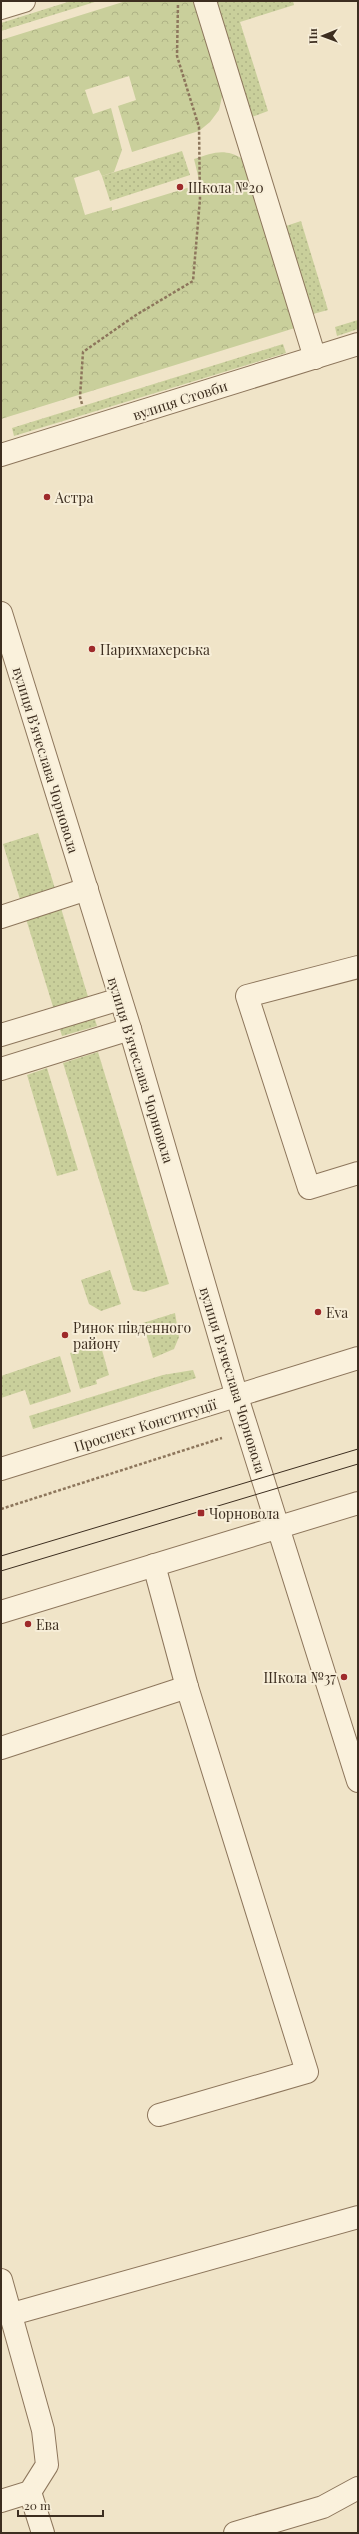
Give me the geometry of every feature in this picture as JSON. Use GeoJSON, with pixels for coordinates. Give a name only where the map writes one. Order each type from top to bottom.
{"type":"FeatureCollection","features":[{"type":"Feature","properties":{"kind":"street"},"geometry":{"type":"LineString","coordinates":[[1,8],[24,1]]}},
{"type":"Feature","properties":{"kind":"street"},"geometry":{"type":"LineString","coordinates":[[205,1],[315,358]]}},
{"type":"Feature","properties":{"kind":"street","name":"вулиця Стовби"},"geometry":{"type":"LineString","coordinates":[[1,455],[358,344]]}},
{"type":"Feature","properties":{"kind":"street","name":"вулиця Вʼячеслава Чорновола"},"geometry":{"type":"LineString","coordinates":[[1,613],[130,1029],[237,1396],[280,1527]]}},
{"type":"Feature","properties":{"kind":"street"},"geometry":{"type":"LineString","coordinates":[[1,917],[87,889]]}},
{"type":"Feature","properties":{"kind":"street"},"geometry":{"type":"LineString","coordinates":[[358,967],[247,996],[309,1188],[358,1173]]}},
{"type":"Feature","properties":{"kind":"street"},"geometry":{"type":"LineString","coordinates":[[1,1035],[120,999]]}},
{"type":"Feature","properties":{"kind":"street"},"geometry":{"type":"LineString","coordinates":[[1,1069],[130,1029]]}},
{"type":"Feature","properties":{"kind":"street","name":"Проспект Конституції"},"geometry":{"type":"LineString","coordinates":[[1,1469],[358,1358]]}},
{"type":"Feature","properties":{"kind":"street"},"geometry":{"type":"LineString","coordinates":[[1,1612],[358,1503]]}},
{"type":"Feature","properties":{"kind":"street"},"geometry":{"type":"LineString","coordinates":[[280,1527],[323,1674],[358,1781]]}},
{"type":"Feature","properties":{"kind":"street"},"geometry":{"type":"LineString","coordinates":[[154,1565],[187,1687],[307,2072],[159,2115]]}},
{"type":"Feature","properties":{"kind":"street"},"geometry":{"type":"LineString","coordinates":[[1,1748],[187,1687]]}},
{"type":"Feature","properties":{"kind":"street"},"geometry":{"type":"LineString","coordinates":[[12,2314],[358,2217]]}},
{"type":"Feature","properties":{"kind":"street"},"geometry":{"type":"LineString","coordinates":[[1,2280],[12,2314],[43,2430],[47,2465],[30,2492],[1,2501]]}},
{"type":"Feature","properties":{"kind":"street"},"geometry":{"type":"LineString","coordinates":[[235,2533],[323,2507],[358,2488]]}},
{"type":"Feature","properties":{"kind":"street"},"geometry":{"type":"LineString","coordinates":[[30,2492],[43,2533]]}},
{"type":"Feature","properties":{"kind":"path"},"geometry":{"type":"LineString","coordinates":[[88,429],[80,397],[83,352],[136,315],[193,281],[200,199],[199,127],[177,56],[178,1]]}},
{"type":"Feature","properties":{"kind":"path"},"geometry":{"type":"LineString","coordinates":[[1,1509],[248,1430]]}},
{"type":"Feature","properties":{"kind":"green space"},"geometry":{"type":"Polygon","coordinates":[[[71,1],[98,1],[1,31],[1,23],[71,1]]]}},
{"type":"Feature","properties":{"kind":"green space"},"geometry":{"type":"Polygon","coordinates":[[[126,1],[200,1],[224,88],[219,110],[210,122],[199,131],[132,152],[118,106],[136,100],[129,76],[85,90],[93,114],[111,108],[122,150],[114,172],[102,176],[99,170],[74,178],[85,215],[112,207],[112,211],[200,184],[194,159],[208,154],[225,152],[231,153],[243,159],[298,327],[1,419],[1,40],[126,1]]]}},
{"type":"Feature","properties":{"kind":"green space"},"geometry":{"type":"Polygon","coordinates":[[[214,1],[293,1],[294,5],[240,22],[268,111],[249,118],[214,1]]]}},
{"type":"Feature","properties":{"kind":"green space"},"geometry":{"type":"Polygon","coordinates":[[[182,151],[190,175],[110,201],[102,176],[182,151]]]}},
{"type":"Feature","properties":{"kind":"green space"},"geometry":{"type":"Polygon","coordinates":[[[301,221],[328,310],[309,315],[283,227],[301,221]]]}},
{"type":"Feature","properties":{"kind":"green space"},"geometry":{"type":"Polygon","coordinates":[[[358,320],[358,329],[337,336],[335,327],[358,320]]]}},
{"type":"Feature","properties":{"kind":"green space"},"geometry":{"type":"Polygon","coordinates":[[[283,344],[286,353],[14,436],[12,428],[283,344]]]}},
{"type":"Feature","properties":{"kind":"green space"},"geometry":{"type":"Polygon","coordinates":[[[38,833],[97,1026],[62,1036],[3,844],[38,833]]]}},
{"type":"Feature","properties":{"kind":"green space"},"geometry":{"type":"Polygon","coordinates":[[[98,1052],[169,1284],[144,1292],[133,1290],[63,1063],[98,1052]]]}},
{"type":"Feature","properties":{"kind":"green space"},"geometry":{"type":"Polygon","coordinates":[[[47,1068],[78,1170],[57,1176],[27,1075],[47,1068]]]}},
{"type":"Feature","properties":{"kind":"green space"},"geometry":{"type":"Polygon","coordinates":[[[110,1270],[121,1304],[101,1311],[89,1304],[81,1280],[110,1270]]]}},
{"type":"Feature","properties":{"kind":"green space"},"geometry":{"type":"Polygon","coordinates":[[[175,1313],[179,1337],[174,1349],[153,1358],[143,1323],[175,1313]]]}},
{"type":"Feature","properties":{"kind":"green space"},"geometry":{"type":"Polygon","coordinates":[[[100,1343],[109,1375],[96,1380],[97,1384],[80,1389],[70,1353],[100,1343]]]}},
{"type":"Feature","properties":{"kind":"green space"},"geometry":{"type":"Polygon","coordinates":[[[60,1356],[71,1392],[30,1405],[25,1390],[1,1398],[1,1376],[60,1356]]]}},
{"type":"Feature","properties":{"kind":"green space"},"geometry":{"type":"Polygon","coordinates":[[[193,1370],[196,1378],[33,1429],[29,1416],[163,1375],[193,1370]]]}},
{"type":"Feature","properties":{"kind":"tram line"},"geometry":{"type":"LineString","coordinates":[[1,1556],[358,1449]]}},
{"type":"Feature","properties":{"kind":"tram line"},"geometry":{"type":"LineString","coordinates":[[1,1571],[358,1464]]}},
{"type":"Feature","properties":{"kind":"place","name":"Школа №20"},"geometry":{"type":"Point","coordinates":[180,187]}},
{"type":"Feature","properties":{"kind":"place","name":"Астра"},"geometry":{"type":"Point","coordinates":[47,497]}},
{"type":"Feature","properties":{"kind":"place","name":"Парихмахерська"},"geometry":{"type":"Point","coordinates":[92,649]}},
{"type":"Feature","properties":{"kind":"place","name":"Eva"},"geometry":{"type":"Point","coordinates":[318,1312]}},
{"type":"Feature","properties":{"kind":"place","name":"Ринок південного району"},"geometry":{"type":"Point","coordinates":[65,1335]}},
{"type":"Feature","properties":{"kind":"place","name":"Чорновола"},"geometry":{"type":"Point","coordinates":[201,1513]}},
{"type":"Feature","properties":{"kind":"place","name":"Ева"},"geometry":{"type":"Point","coordinates":[28,1624]}},
{"type":"Feature","properties":{"kind":"place","name":"Школа №37"},"geometry":{"type":"Point","coordinates":[344,1677]}}]}
